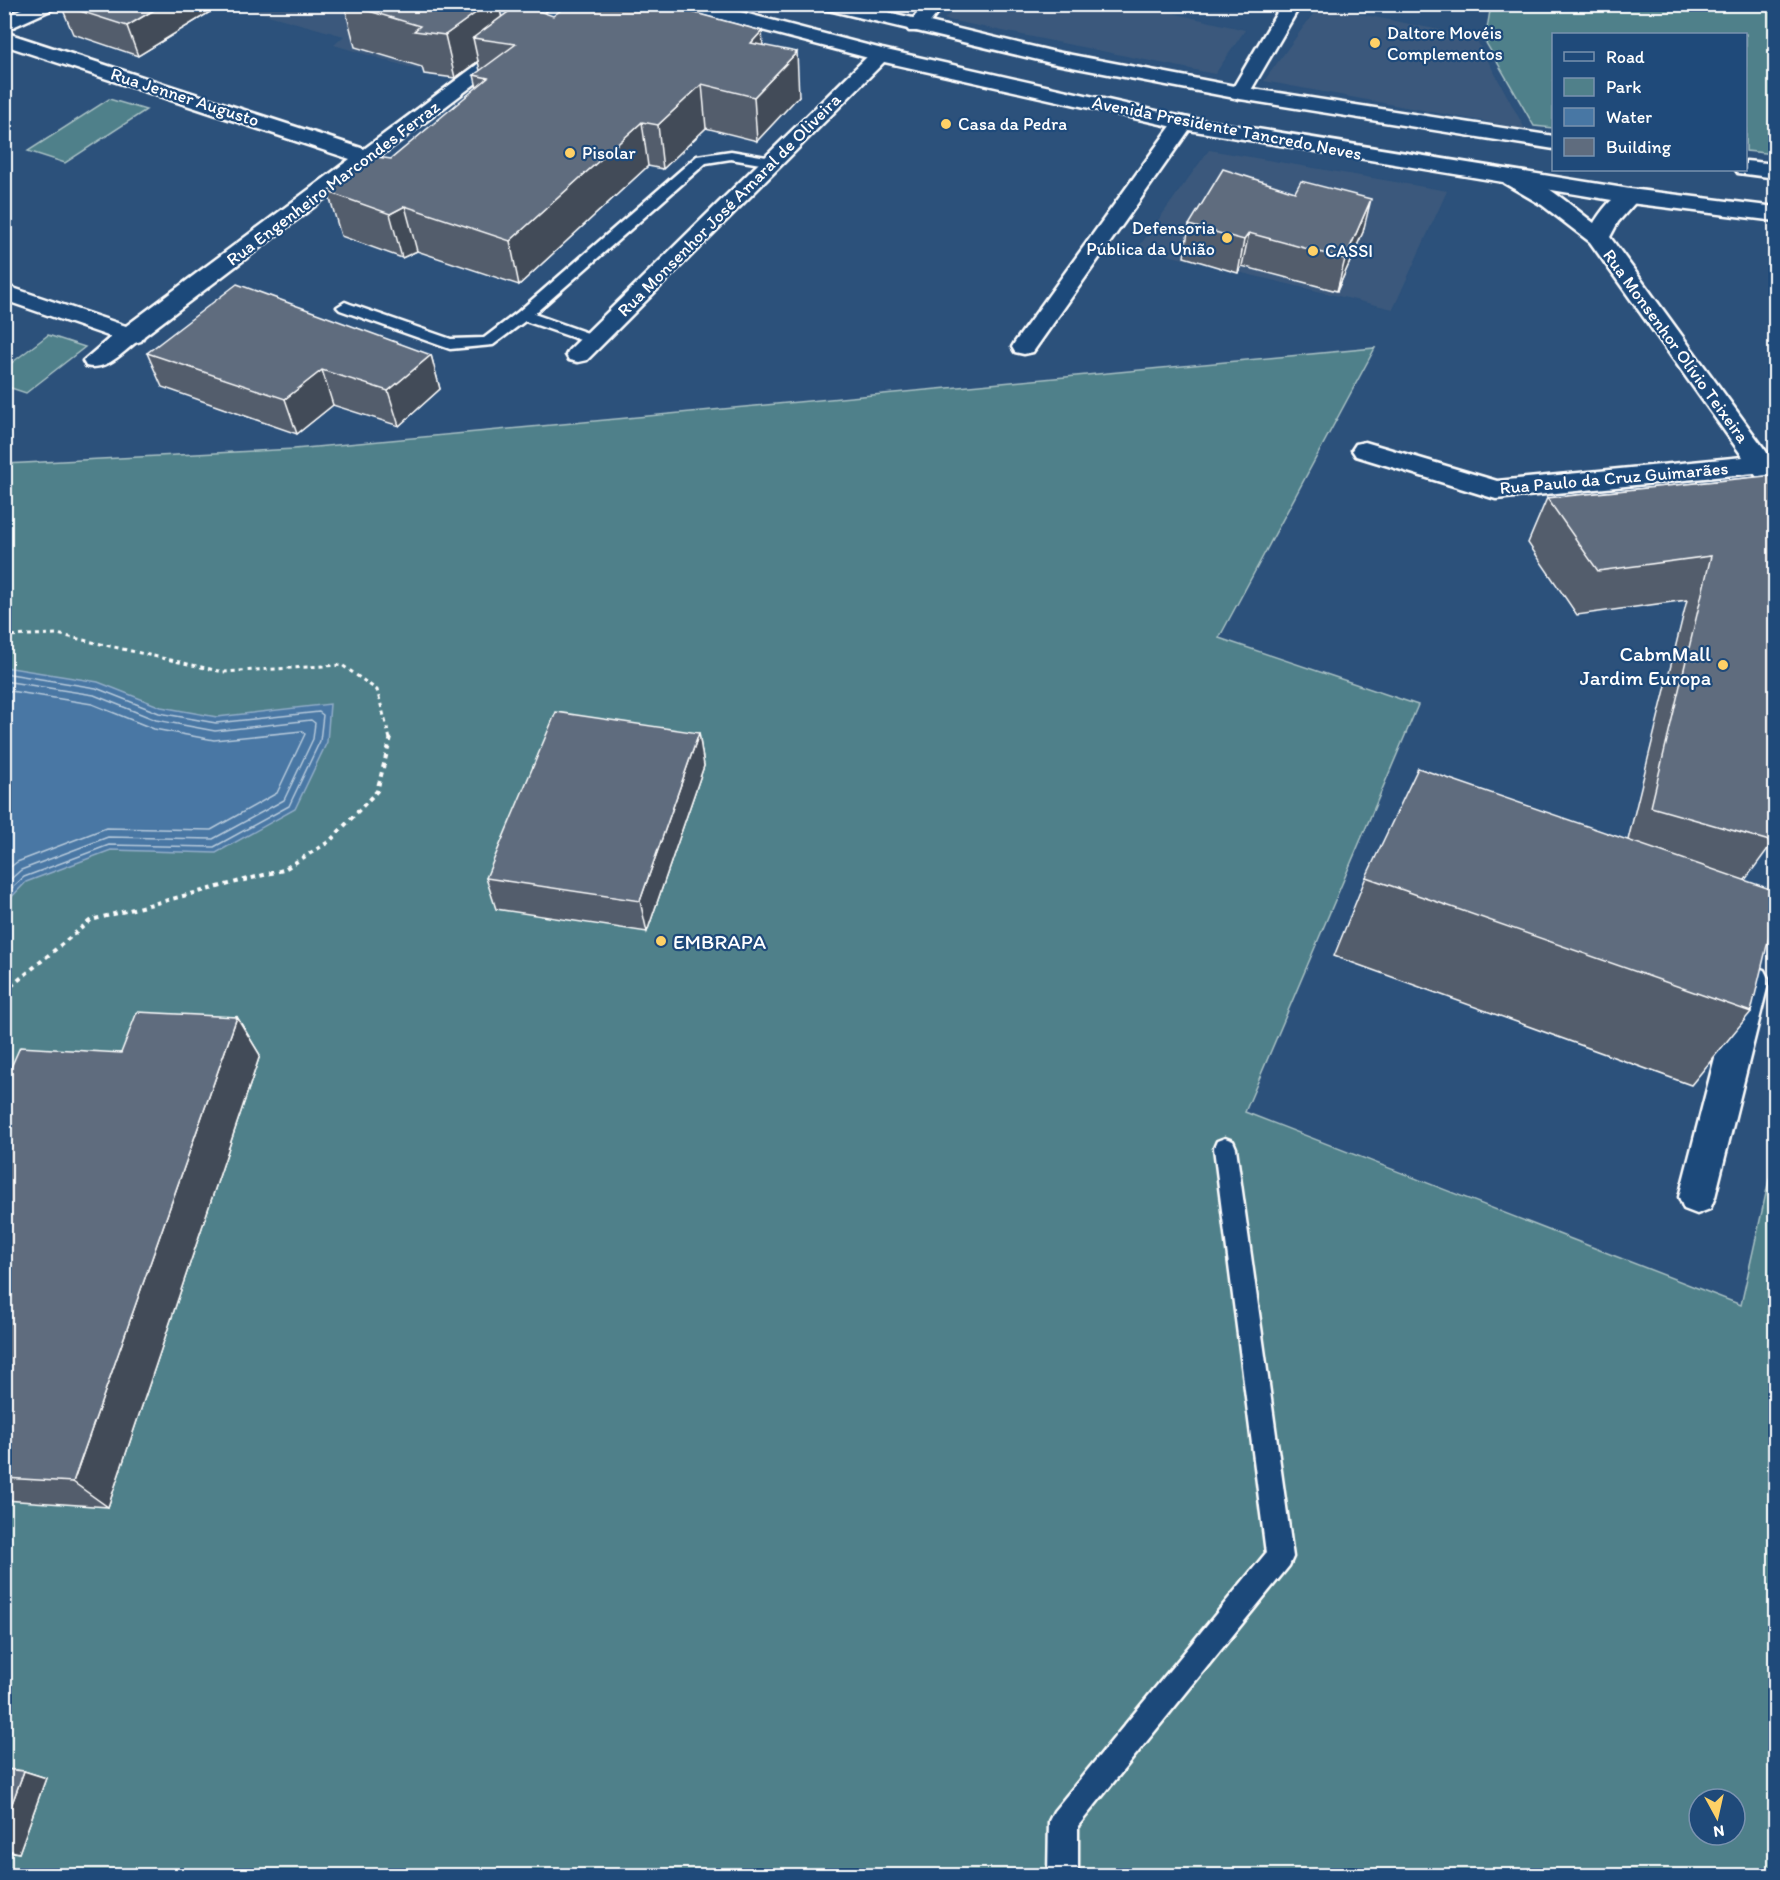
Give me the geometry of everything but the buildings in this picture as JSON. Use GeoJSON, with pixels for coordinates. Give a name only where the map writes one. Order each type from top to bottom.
{"type":"FeatureCollection","features":[{"type":"Feature","properties":{"kind":"street"},"geometry":{"type":"LineString","coordinates":[[6,26],[48,4]]}},
{"type":"Feature","properties":{"kind":"street","name":"Rua Engenheiro Marcondes Ferraz"},"geometry":{"type":"LineString","coordinates":[[95,362],[571,4]]}},
{"type":"Feature","properties":{"kind":"street","name":"Avenida Presidente Tancredo Neves"},"geometry":{"type":"LineString","coordinates":[[685,4],[880,55],[1183,123],[1512,178],[1630,196],[1776,214]]}},
{"type":"Feature","properties":{"kind":"street","name":"Avenida Presidente Tancredo Neves"},"geometry":{"type":"LineString","coordinates":[[827,4],[916,27],[1051,57],[1240,93],[1552,143]]}},
{"type":"Feature","properties":{"kind":"street"},"geometry":{"type":"LineString","coordinates":[[916,27],[936,4]]}},
{"type":"Feature","properties":{"kind":"street"},"geometry":{"type":"LineString","coordinates":[[1240,93],[1292,4]]}},
{"type":"Feature","properties":{"kind":"street","name":"Rua Jenner Augusto"},"geometry":{"type":"LineString","coordinates":[[6,26],[366,157]]}},
{"type":"Feature","properties":{"kind":"street","name":"Rua Monsenhor José Amaral de Oliveira"},"geometry":{"type":"LineString","coordinates":[[586,347],[880,55]]}},
{"type":"Feature","properties":{"kind":"street"},"geometry":{"type":"LineString","coordinates":[[1024,347],[1183,123]]}},
{"type":"Feature","properties":{"kind":"street"},"geometry":{"type":"LineString","coordinates":[[1747,168],[1776,171]]}},
{"type":"Feature","properties":{"kind":"street","name":"Rua Monsenhor Olívio Teixeira"},"geometry":{"type":"LineString","coordinates":[[1512,178],[1550,200],[1598,237],[1776,485]]}},
{"type":"Feature","properties":{"kind":"street","name":"Rua Monsenhor Olívio Teixeira"},"geometry":{"type":"LineString","coordinates":[[1598,237],[1608,219],[1630,196]]}},
{"type":"Feature","properties":{"kind":"street"},"geometry":{"type":"LineString","coordinates":[[4,292],[132,336]]}},
{"type":"Feature","properties":{"kind":"street","name":"Rua Paulo da Cruz Guimarães"},"geometry":{"type":"LineString","coordinates":[[1365,450],[1496,490],[1760,464]]}},
{"type":"Feature","properties":{"kind":"street"},"geometry":{"type":"LineString","coordinates":[[1697,1197],[1761,946]]}},
{"type":"Feature","properties":{"kind":"lane"},"geometry":{"type":"LineString","coordinates":[[345,307],[450,345],[488,342],[702,159],[731,155],[772,162]]}},
{"type":"Feature","properties":{"kind":"lane"},"geometry":{"type":"LineString","coordinates":[[522,315],[586,347]]}},
{"type":"Feature","properties":{"kind":"lane"},"geometry":{"type":"LineString","coordinates":[[1063,1875],[1064,1821],[1280,1557],[1225,1148]]}},
{"type":"Feature","properties":{"kind":"path"},"geometry":{"type":"LineString","coordinates":[[4,636],[57,634],[223,672],[342,665],[377,690],[391,736],[377,791],[330,841],[283,870],[91,920],[4,992]]}},
{"type":"Feature","properties":{"kind":"shaded area"},"geometry":{"type":"Polygon","coordinates":[[[1133,4],[1245,30],[1215,74],[944,19],[959,5],[1133,4]]]}},
{"type":"Feature","properties":{"kind":"shaded area"},"geometry":{"type":"Polygon","coordinates":[[[232,5],[546,5],[450,79],[334,45],[344,36],[232,5]]]}},
{"type":"Feature","properties":{"kind":"shaded area"},"geometry":{"type":"Polygon","coordinates":[[[1319,6],[1475,37],[1525,129],[1264,81],[1319,6]]]}},
{"type":"Feature","properties":{"kind":"shaded area"},"geometry":{"type":"Polygon","coordinates":[[[1209,150],[1447,191],[1393,309],[1138,248],[1209,150]]]}},
{"type":"Feature","properties":{"kind":"green space"},"geometry":{"type":"Polygon","coordinates":[[[1491,5],[1775,5],[1775,154],[1747,151],[1747,33],[1552,33],[1552,128],[1534,126],[1485,41],[1491,5]]]}},
{"type":"Feature","properties":{"kind":"green space"},"geometry":{"type":"Polygon","coordinates":[[[109,99],[146,110],[65,163],[28,151],[109,99]]]}},
{"type":"Feature","properties":{"kind":"green space"},"geometry":{"type":"Polygon","coordinates":[[[48,335],[85,347],[26,393],[5,386],[5,368],[48,335]]]}},
{"type":"Feature","properties":{"kind":"green space","name":"EMBRAPA"},"geometry":{"type":"Polygon","coordinates":[[[1375,348],[1219,638],[1418,705],[1245,1112],[1741,1305],[1775,1153],[1775,1875],[5,1876],[5,464],[294,449],[1375,348]]]}},
{"type":"Feature","properties":{"kind":"water"},"geometry":{"type":"Polygon","coordinates":[[[5,667],[98,682],[161,707],[217,717],[330,704],[327,742],[295,809],[216,853],[111,850],[26,882],[5,904],[5,667]]]}},
{"type":"Feature","properties":{"kind":"place","name":"Daltore Movéis Complementos"},"geometry":{"type":"Point","coordinates":[1375,43]}},
{"type":"Feature","properties":{"kind":"place","name":"Casa da Pedra"},"geometry":{"type":"Point","coordinates":[946,124]}},
{"type":"Feature","properties":{"kind":"place","name":"Pisolar"},"geometry":{"type":"Point","coordinates":[570,153]}},
{"type":"Feature","properties":{"kind":"place","name":"Defensoria Pública da União"},"geometry":{"type":"Point","coordinates":[1227,238]}},
{"type":"Feature","properties":{"kind":"place","name":"CASSI"},"geometry":{"type":"Point","coordinates":[1313,251]}},
{"type":"Feature","properties":{"kind":"place","name":"CabmMall Jardim Europa"},"geometry":{"type":"Point","coordinates":[1723,665]}},
{"type":"Feature","properties":{"kind":"place","name":"EMBRAPA"},"geometry":{"type":"Point","coordinates":[661,941]}}]}
